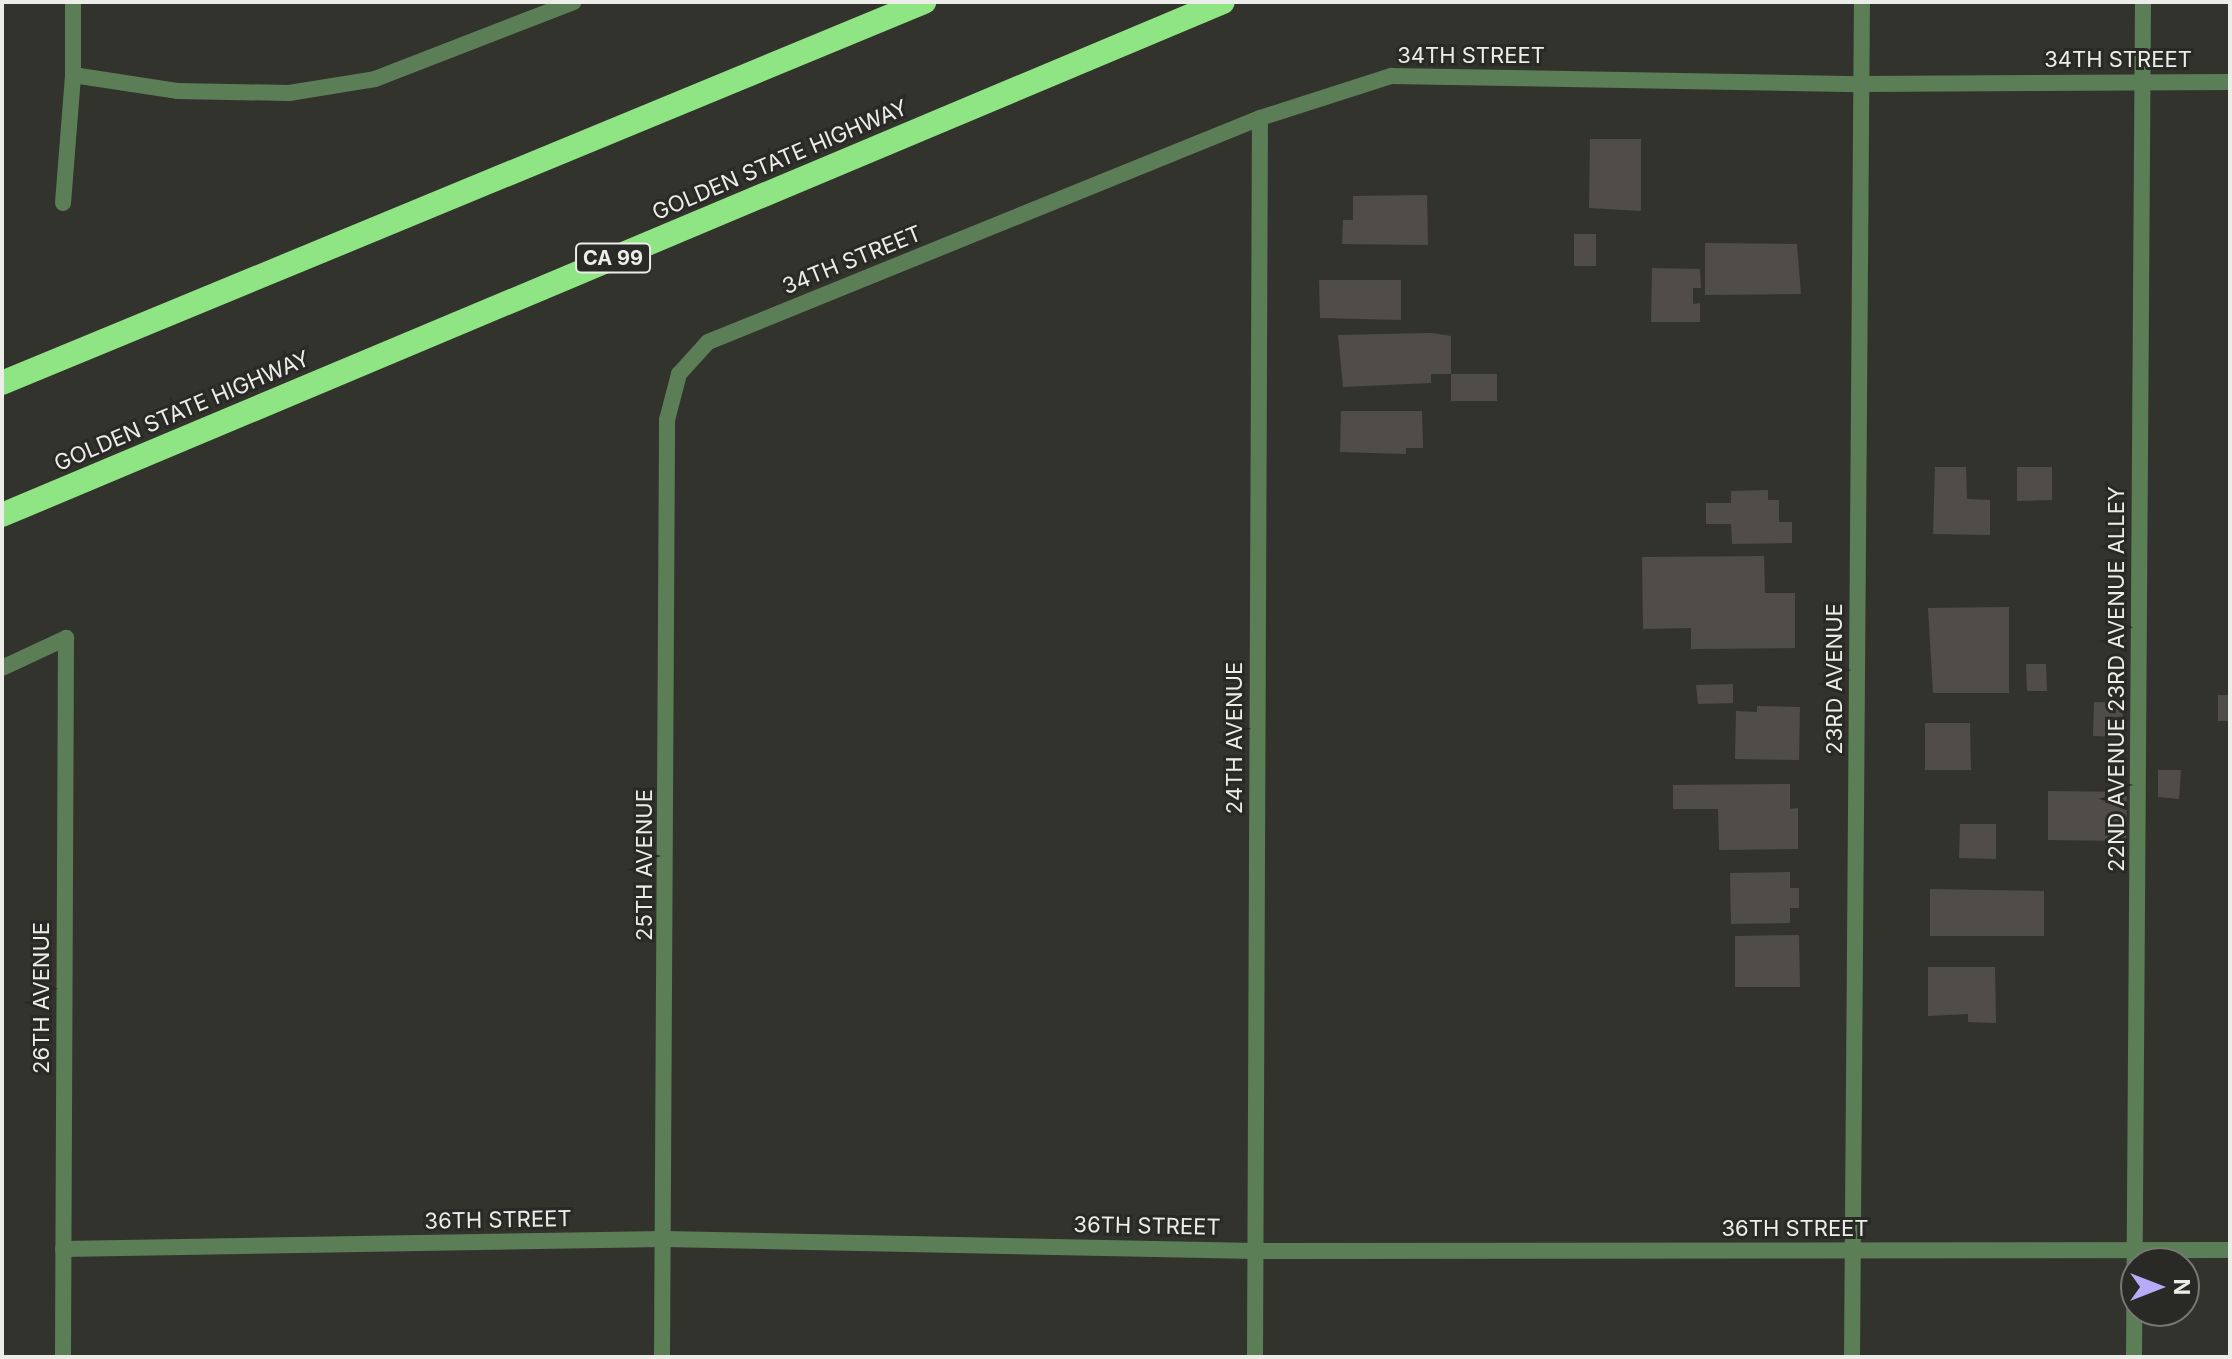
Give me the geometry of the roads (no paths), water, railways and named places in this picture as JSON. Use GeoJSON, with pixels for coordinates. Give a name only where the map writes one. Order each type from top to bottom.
{"type":"FeatureCollection","features":[{"type":"Feature","properties":{"kind":"highway"},"geometry":{"type":"LineString","coordinates":[[2,383],[924,2]]}},
{"type":"Feature","properties":{"kind":"highway","name":"GOLDEN STATE HIGHWAY"},"geometry":{"type":"LineString","coordinates":[[2,515],[1223,2]]}},
{"type":"Feature","properties":{"kind":"street"},"geometry":{"type":"LineString","coordinates":[[63,203],[73,75],[73,2]]}},
{"type":"Feature","properties":{"kind":"street"},"geometry":{"type":"LineString","coordinates":[[73,75],[177,91],[289,93],[375,79],[574,2]]}},
{"type":"Feature","properties":{"kind":"street","name":"23RD AVENUE"},"geometry":{"type":"LineString","coordinates":[[1852,1357],[1862,2]]}},
{"type":"Feature","properties":{"kind":"street","name":"22ND AVENUE 23RD AVENUE ALLEY"},"geometry":{"type":"LineString","coordinates":[[2135,1247],[2143,2]]}},
{"type":"Feature","properties":{"kind":"street","name":"34TH STREET"},"geometry":{"type":"LineString","coordinates":[[679,374],[708,342],[1260,118],[1391,76],[1861,84],[2230,82]]}},
{"type":"Feature","properties":{"kind":"street","name":"24TH AVENUE"},"geometry":{"type":"LineString","coordinates":[[1255,1357],[1260,118]]}},
{"type":"Feature","properties":{"kind":"street","name":"25TH AVENUE"},"geometry":{"type":"LineString","coordinates":[[662,1357],[667,420],[679,374]]}},
{"type":"Feature","properties":{"kind":"street","name":"26TH AVENUE"},"geometry":{"type":"LineString","coordinates":[[2,668],[66,638],[63,1357]]}},
{"type":"Feature","properties":{"kind":"street","name":"36TH STREET"},"geometry":{"type":"LineString","coordinates":[[63,1249],[664,1239],[1256,1251],[2120,1250]]}},
{"type":"Feature","properties":{"kind":"street","name":"36TH STREET"},"geometry":{"type":"LineString","coordinates":[[2200,1250],[2230,1250]]}},
{"type":"Feature","properties":{"kind":"street","name":"22ND AVENUE 23RD AVENUE ALLEY"},"geometry":{"type":"LineString","coordinates":[[2134,1327],[2134,1357]]}}]}
